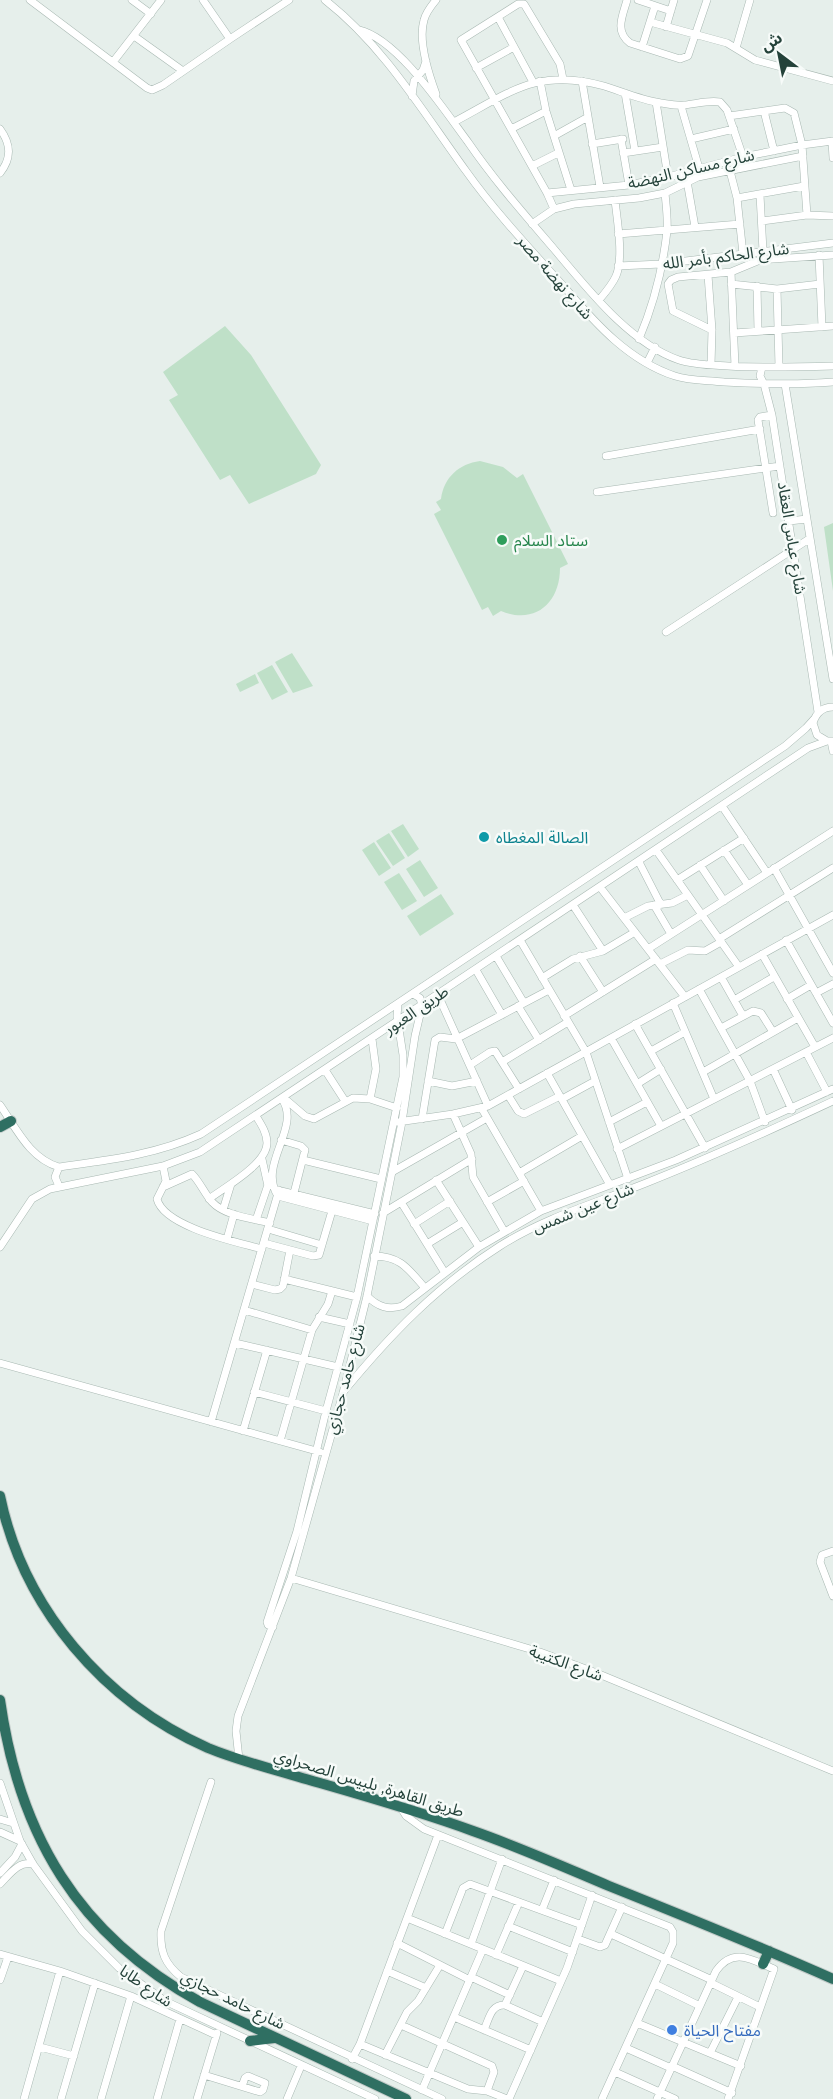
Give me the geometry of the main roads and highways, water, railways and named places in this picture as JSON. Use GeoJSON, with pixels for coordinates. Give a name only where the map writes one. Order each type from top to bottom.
{"type":"FeatureCollection","features":[{"type":"Feature","properties":{"kind":"highway"},"geometry":{"type":"LineString","coordinates":[[0,1127],[11,1121]]}},
{"type":"Feature","properties":{"kind":"highway","name":"طريق القاهرة, بلبيس الصحراوي"},"geometry":{"type":"LineString","coordinates":[[0,1496],[15,1547],[32,1585],[61,1631],[90,1665],[120,1693],[153,1718],[202,1745],[239,1759],[399,1806],[516,1847],[833,1979]]}},
{"type":"Feature","properties":{"kind":"highway"},"geometry":{"type":"LineString","coordinates":[[0,1700],[7,1741],[30,1820],[47,1854],[81,1905],[118,1944],[163,1981],[200,2002],[406,2099]]}},
{"type":"Feature","properties":{"kind":"highway"},"geometry":{"type":"LineString","coordinates":[[768,1951],[769,1966]]}},
{"type":"Feature","properties":{"kind":"highway"},"geometry":{"type":"LineString","coordinates":[[250,2041],[275,2037]]}},
{"type":"Feature","properties":{"kind":"place","name":"ستاد السلام"},"geometry":{"type":"Point","coordinates":[502,540]}},
{"type":"Feature","properties":{"kind":"place","name":"الصالة المغطاه"},"geometry":{"type":"Point","coordinates":[484,837]}},
{"type":"Feature","properties":{"kind":"place","name":"مفتاح الحياة"},"geometry":{"type":"Point","coordinates":[672,2030]}}]}
